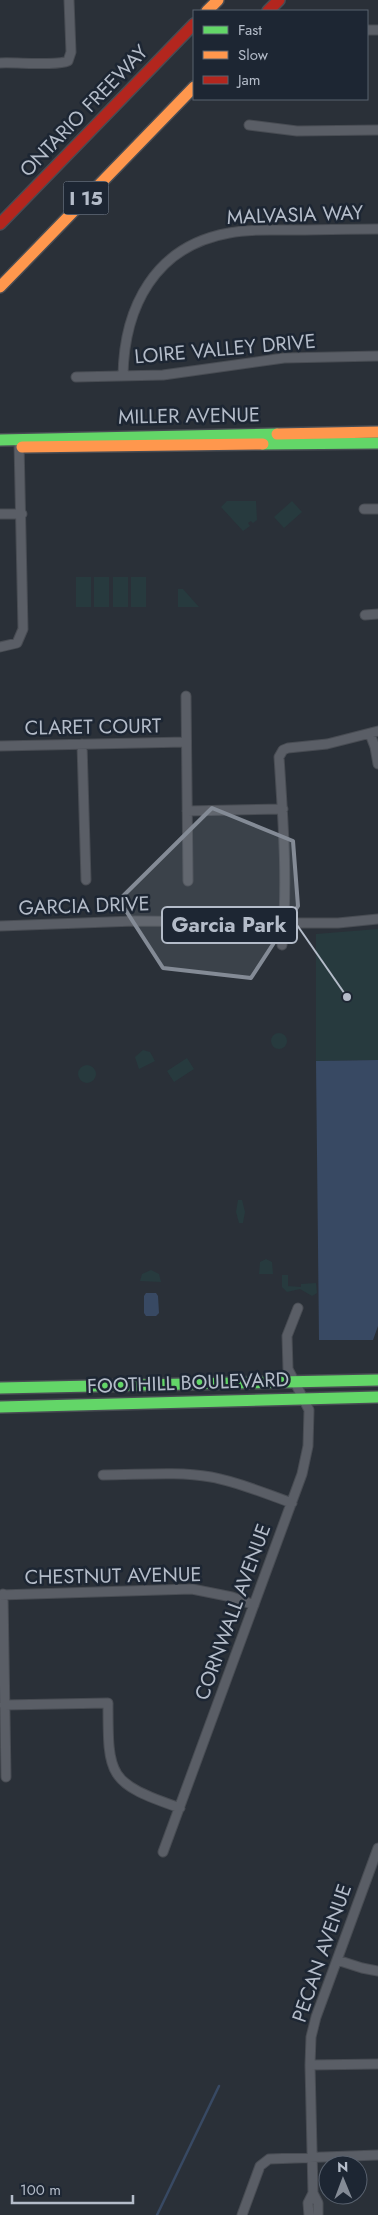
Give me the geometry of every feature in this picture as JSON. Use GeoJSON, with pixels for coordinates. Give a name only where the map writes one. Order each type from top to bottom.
{"type":"FeatureCollection","features":[{"type":"Feature","properties":{"kind":"main road"},"geometry":{"type":"LineString","coordinates":[[208,10],[218,0]]}},
{"type":"Feature","properties":{"kind":"main road"},"geometry":{"type":"LineString","coordinates":[[269,10],[279,0]]}},
{"type":"Feature","properties":{"kind":"main road","name":"ONTARIO FREEWAY"},"geometry":{"type":"LineString","coordinates":[[0,224],[193,25]]}},
{"type":"Feature","properties":{"kind":"main road","name":"I 15"},"geometry":{"type":"LineString","coordinates":[[0,286],[193,88]]}},
{"type":"Feature","properties":{"kind":"main road","name":"MILLER AVENUE"},"geometry":{"type":"LineString","coordinates":[[0,448],[19,443],[378,432]]}},
{"type":"Feature","properties":{"kind":"main road","name":"MILLER AVENUE"},"geometry":{"type":"LineString","coordinates":[[0,440],[19,443],[378,443]]}},
{"type":"Feature","properties":{"kind":"main road","name":"FOOTHILL BOULEVARD"},"geometry":{"type":"LineString","coordinates":[[0,1388],[378,1380]]}},
{"type":"Feature","properties":{"kind":"main road","name":"FOOTHILL BOULEVARD"},"geometry":{"type":"LineString","coordinates":[[0,1407],[378,1397]]}},
{"type":"Feature","properties":{"kind":"street"},"geometry":{"type":"LineString","coordinates":[[0,63],[52,62],[61,64],[68,61],[71,52],[69,0]]}},
{"type":"Feature","properties":{"kind":"street"},"geometry":{"type":"LineString","coordinates":[[249,125],[297,131],[378,130]]}},
{"type":"Feature","properties":{"kind":"street","name":"MALVASIA WAY"},"geometry":{"type":"LineString","coordinates":[[123,376],[124,344],[136,303],[147,285],[163,267],[191,246],[215,236],[240,231],[378,229]]}},
{"type":"Feature","properties":{"kind":"street","name":"LOIRE VALLEY DRIVE"},"geometry":{"type":"LineString","coordinates":[[76,377],[163,375],[284,358],[378,356]]}},
{"type":"Feature","properties":{"kind":"street"},"geometry":{"type":"LineString","coordinates":[[0,647],[17,643],[23,629],[19,443]]}},
{"type":"Feature","properties":{"kind":"street"},"geometry":{"type":"LineString","coordinates":[[364,509],[378,508]]}},
{"type":"Feature","properties":{"kind":"street"},"geometry":{"type":"LineString","coordinates":[[0,514],[22,514]]}},
{"type":"Feature","properties":{"kind":"street"},"geometry":{"type":"LineString","coordinates":[[365,615],[378,614]]}},
{"type":"Feature","properties":{"kind":"street"},"geometry":{"type":"LineString","coordinates":[[186,696],[188,881]]}},
{"type":"Feature","properties":{"kind":"street"},"geometry":{"type":"LineString","coordinates":[[282,945],[284,923],[283,809],[280,757],[283,750],[327,744],[374,733],[378,764]]}},
{"type":"Feature","properties":{"kind":"street","name":"CLARET COURT"},"geometry":{"type":"LineString","coordinates":[[0,746],[186,742]]}},
{"type":"Feature","properties":{"kind":"street"},"geometry":{"type":"LineString","coordinates":[[82,744],[86,880]]}},
{"type":"Feature","properties":{"kind":"street"},"geometry":{"type":"LineString","coordinates":[[187,811],[283,809]]}},
{"type":"Feature","properties":{"kind":"street","name":"GARCIA DRIVE"},"geometry":{"type":"LineString","coordinates":[[0,926],[135,921],[338,924],[378,919]]}},
{"type":"Feature","properties":{"kind":"street","name":"CORNWALL AVENUE"},"geometry":{"type":"LineString","coordinates":[[163,1852],[292,1504],[308,1446],[310,1410],[288,1369],[287,1336],[298,1308]]}},
{"type":"Feature","properties":{"kind":"street"},"geometry":{"type":"LineString","coordinates":[[103,1476],[166,1474],[212,1477],[246,1486],[292,1504]]}},
{"type":"Feature","properties":{"kind":"street","name":"CHESTNUT AVENUE"},"geometry":{"type":"LineString","coordinates":[[2,1594],[192,1589],[232,1597],[254,1605]]}},
{"type":"Feature","properties":{"kind":"street"},"geometry":{"type":"LineString","coordinates":[[2,1594],[6,1777]]}},
{"type":"Feature","properties":{"kind":"street"},"geometry":{"type":"LineString","coordinates":[[4,1705],[108,1702],[108,1747],[116,1774],[127,1786],[140,1794],[180,1808]]}},
{"type":"Feature","properties":{"kind":"street","name":"PECAN AVENUE"},"geometry":{"type":"LineString","coordinates":[[318,2215],[318,2203],[313,2193],[312,2157],[310,2066],[313,2027],[376,1860],[378,1848]]}},
{"type":"Feature","properties":{"kind":"street"},"geometry":{"type":"LineString","coordinates":[[337,1960],[378,1971]]}},
{"type":"Feature","properties":{"kind":"street"},"geometry":{"type":"LineString","coordinates":[[310,2066],[378,2064]]}},
{"type":"Feature","properties":{"kind":"street"},"geometry":{"type":"LineString","coordinates":[[242,2215],[258,2171],[264,2162],[275,2158],[378,2155]]}},
{"type":"Feature","properties":{"kind":"street","name":"PECAN AVENUE"},"geometry":{"type":"LineString","coordinates":[[309,2215],[308,2203],[313,2193]]}},
{"type":"Feature","properties":{"kind":"highlighted area"},"geometry":{"type":"Polygon","coordinates":[[[212,808],[293,841],[298,906],[251,978],[163,968],[119,900],[212,808]]]}},
{"type":"Feature","properties":{"kind":"green space"},"geometry":{"type":"Polygon","coordinates":[[[227,501],[256,501],[257,520],[253,523],[251,521],[248,523],[250,526],[243,531],[221,507],[227,501]]]}},
{"type":"Feature","properties":{"kind":"green space"},"geometry":{"type":"Polygon","coordinates":[[[292,501],[302,512],[284,528],[274,517],[292,501]]]}},
{"type":"Feature","properties":{"kind":"green space"},"geometry":{"type":"Polygon","coordinates":[[[76,577],[91,577],[91,607],[76,607],[76,577]]]}},
{"type":"Feature","properties":{"kind":"green space"},"geometry":{"type":"Polygon","coordinates":[[[94,577],[109,577],[109,607],[94,607],[94,577]]]}},
{"type":"Feature","properties":{"kind":"green space"},"geometry":{"type":"Polygon","coordinates":[[[113,577],[128,577],[128,607],[113,607],[113,577]]]}},
{"type":"Feature","properties":{"kind":"green space"},"geometry":{"type":"Polygon","coordinates":[[[131,577],[146,577],[146,607],[131,607],[131,577]]]}},
{"type":"Feature","properties":{"kind":"green space"},"geometry":{"type":"Polygon","coordinates":[[[178,589],[183,589],[199,607],[178,607],[178,589]]]}},
{"type":"Feature","properties":{"kind":"green space"},"geometry":{"type":"Polygon","coordinates":[[[378,929],[378,1060],[316,1061],[316,934],[378,929]]]}},
{"type":"Feature","properties":{"kind":"green space"},"geometry":{"type":"Polygon","coordinates":[[[276,1033],[282,1033],[287,1038],[285,1047],[276,1049],[271,1044],[271,1038],[276,1033]]]}},
{"type":"Feature","properties":{"kind":"green space"},"geometry":{"type":"Polygon","coordinates":[[[143,1050],[150,1052],[155,1061],[139,1069],[135,1057],[143,1050]]]}},
{"type":"Feature","properties":{"kind":"green space"},"geometry":{"type":"Polygon","coordinates":[[[187,1058],[194,1069],[174,1082],[167,1071],[187,1058]]]}},
{"type":"Feature","properties":{"kind":"green space"},"geometry":{"type":"Polygon","coordinates":[[[87,1065],[93,1068],[96,1074],[93,1080],[87,1083],[81,1080],[78,1074],[81,1068],[87,1065]]]}},
{"type":"Feature","properties":{"kind":"green space"},"geometry":{"type":"Polygon","coordinates":[[[238,1200],[242,1200],[245,1212],[243,1223],[239,1223],[236,1212],[238,1200]]]}},
{"type":"Feature","properties":{"kind":"green space"},"geometry":{"type":"Polygon","coordinates":[[[266,1259],[272,1262],[273,1274],[259,1274],[260,1262],[266,1259]]]}},
{"type":"Feature","properties":{"kind":"green space"},"geometry":{"type":"Polygon","coordinates":[[[151,1270],[159,1274],[161,1282],[140,1281],[142,1274],[151,1270]]]}},
{"type":"Feature","properties":{"kind":"green space"},"geometry":{"type":"Polygon","coordinates":[[[282,1275],[288,1275],[288,1286],[301,1287],[301,1284],[316,1283],[317,1293],[312,1296],[300,1289],[287,1292],[282,1287],[282,1275]]]}},
{"type":"Feature","properties":{"kind":"water"},"geometry":{"type":"Polygon","coordinates":[[[378,1060],[378,1326],[373,1340],[319,1340],[316,1061],[378,1060]]]}},
{"type":"Feature","properties":{"kind":"water"},"geometry":{"type":"Polygon","coordinates":[[[146,1293],[156,1293],[158,1296],[159,1313],[156,1316],[146,1316],[144,1313],[144,1296],[146,1293]]]}},
{"type":"Feature","properties":{"kind":"waterway"},"geometry":{"type":"LineString","coordinates":[[157,2215],[219,2086]]}},
{"type":"Feature","properties":{"kind":"traffic: fast"},"geometry":{"type":"LineString","coordinates":[[0,440],[277,434]]}},
{"type":"Feature","properties":{"kind":"traffic: fast"},"geometry":{"type":"LineString","coordinates":[[263,444],[378,443]]}},
{"type":"Feature","properties":{"kind":"traffic: fast"},"geometry":{"type":"LineString","coordinates":[[0,1388],[378,1380]]}},
{"type":"Feature","properties":{"kind":"traffic: fast"},"geometry":{"type":"LineString","coordinates":[[0,1407],[378,1397]]}},
{"type":"Feature","properties":{"kind":"traffic: slow"},"geometry":{"type":"LineString","coordinates":[[208,10],[218,0]]}},
{"type":"Feature","properties":{"kind":"traffic: slow"},"geometry":{"type":"LineString","coordinates":[[0,287],[193,88]]}},
{"type":"Feature","properties":{"kind":"traffic: slow"},"geometry":{"type":"LineString","coordinates":[[277,434],[378,432]]}},
{"type":"Feature","properties":{"kind":"traffic: slow"},"geometry":{"type":"LineString","coordinates":[[22,447],[263,444]]}},
{"type":"Feature","properties":{"kind":"traffic: jam"},"geometry":{"type":"LineString","coordinates":[[269,10],[279,0]]}},
{"type":"Feature","properties":{"kind":"traffic: jam"},"geometry":{"type":"LineString","coordinates":[[0,224],[193,25]]}},
{"type":"Feature","properties":{"kind":"place","name":"Garcia Park"},"geometry":{"type":"Point","coordinates":[347,997]}}]}
